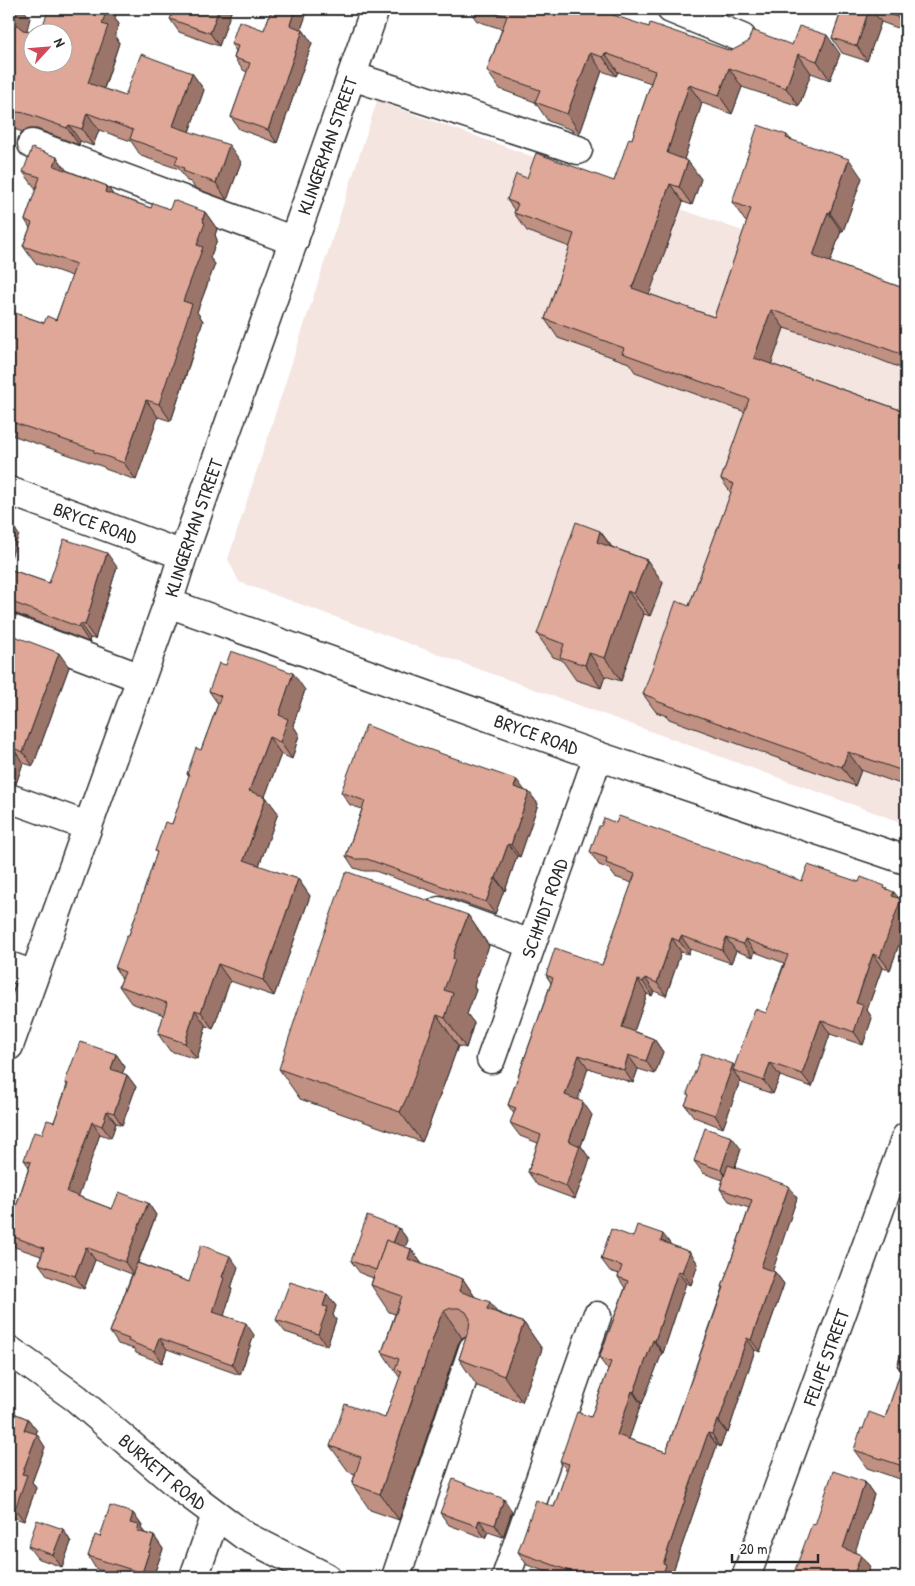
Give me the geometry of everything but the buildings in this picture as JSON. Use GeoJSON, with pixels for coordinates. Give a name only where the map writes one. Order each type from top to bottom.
{"type":"FeatureCollection","features":[{"type":"Feature","properties":{"kind":"street","name":"KLINGERMAN STREET"},"geometry":{"type":"LineString","coordinates":[[9,1046],[21,971],[87,826],[168,603],[183,555],[376,9]]}},
{"type":"Feature","properties":{"kind":"street"},"geometry":{"type":"LineString","coordinates":[[671,9],[742,38]]}},
{"type":"Feature","properties":{"kind":"street"},"geometry":{"type":"LineString","coordinates":[[352,76],[578,150]]}},
{"type":"Feature","properties":{"kind":"street"},"geometry":{"type":"LineString","coordinates":[[32,144],[294,241]]}},
{"type":"Feature","properties":{"kind":"street","name":"BRYCE ROAD"},"geometry":{"type":"LineString","coordinates":[[9,491],[183,555]]}},
{"type":"Feature","properties":{"kind":"street","name":"BRYCE ROAD"},"geometry":{"type":"LineString","coordinates":[[168,603],[598,756],[906,860]]}},
{"type":"Feature","properties":{"kind":"street"},"geometry":{"type":"LineString","coordinates":[[9,628],[141,678]]}},
{"type":"Feature","properties":{"kind":"street","name":"SCHMIDT ROAD"},"geometry":{"type":"LineString","coordinates":[[491,1059],[598,756]]}},
{"type":"Feature","properties":{"kind":"street"},"geometry":{"type":"LineString","coordinates":[[9,798],[87,826]]}},
{"type":"Feature","properties":{"kind":"street"},"geometry":{"type":"LineString","coordinates":[[415,902],[531,944]]}},
{"type":"Feature","properties":{"kind":"street","name":"FELIPE STREET"},"geometry":{"type":"LineString","coordinates":[[746,1577],[906,1137]]}},
{"type":"Feature","properties":{"kind":"street"},"geometry":{"type":"LineString","coordinates":[[506,1577],[597,1316]]}},
{"type":"Feature","properties":{"kind":"street"},"geometry":{"type":"LineString","coordinates":[[396,1577],[473,1349]]}},
{"type":"Feature","properties":{"kind":"street","name":"BURKETT ROAD"},"geometry":{"type":"LineString","coordinates":[[9,1350],[76,1398],[181,1488],[245,1536],[326,1577]]}},
{"type":"Feature","properties":{"kind":"street"},"geometry":{"type":"LineString","coordinates":[[194,1577],[216,1515]]}},
{"type":"Feature","properties":{"kind":"shaded area"},"geometry":{"type":"Polygon","coordinates":[[[377,101],[906,289],[906,824],[239,582],[228,559],[377,101]]]}}]}
